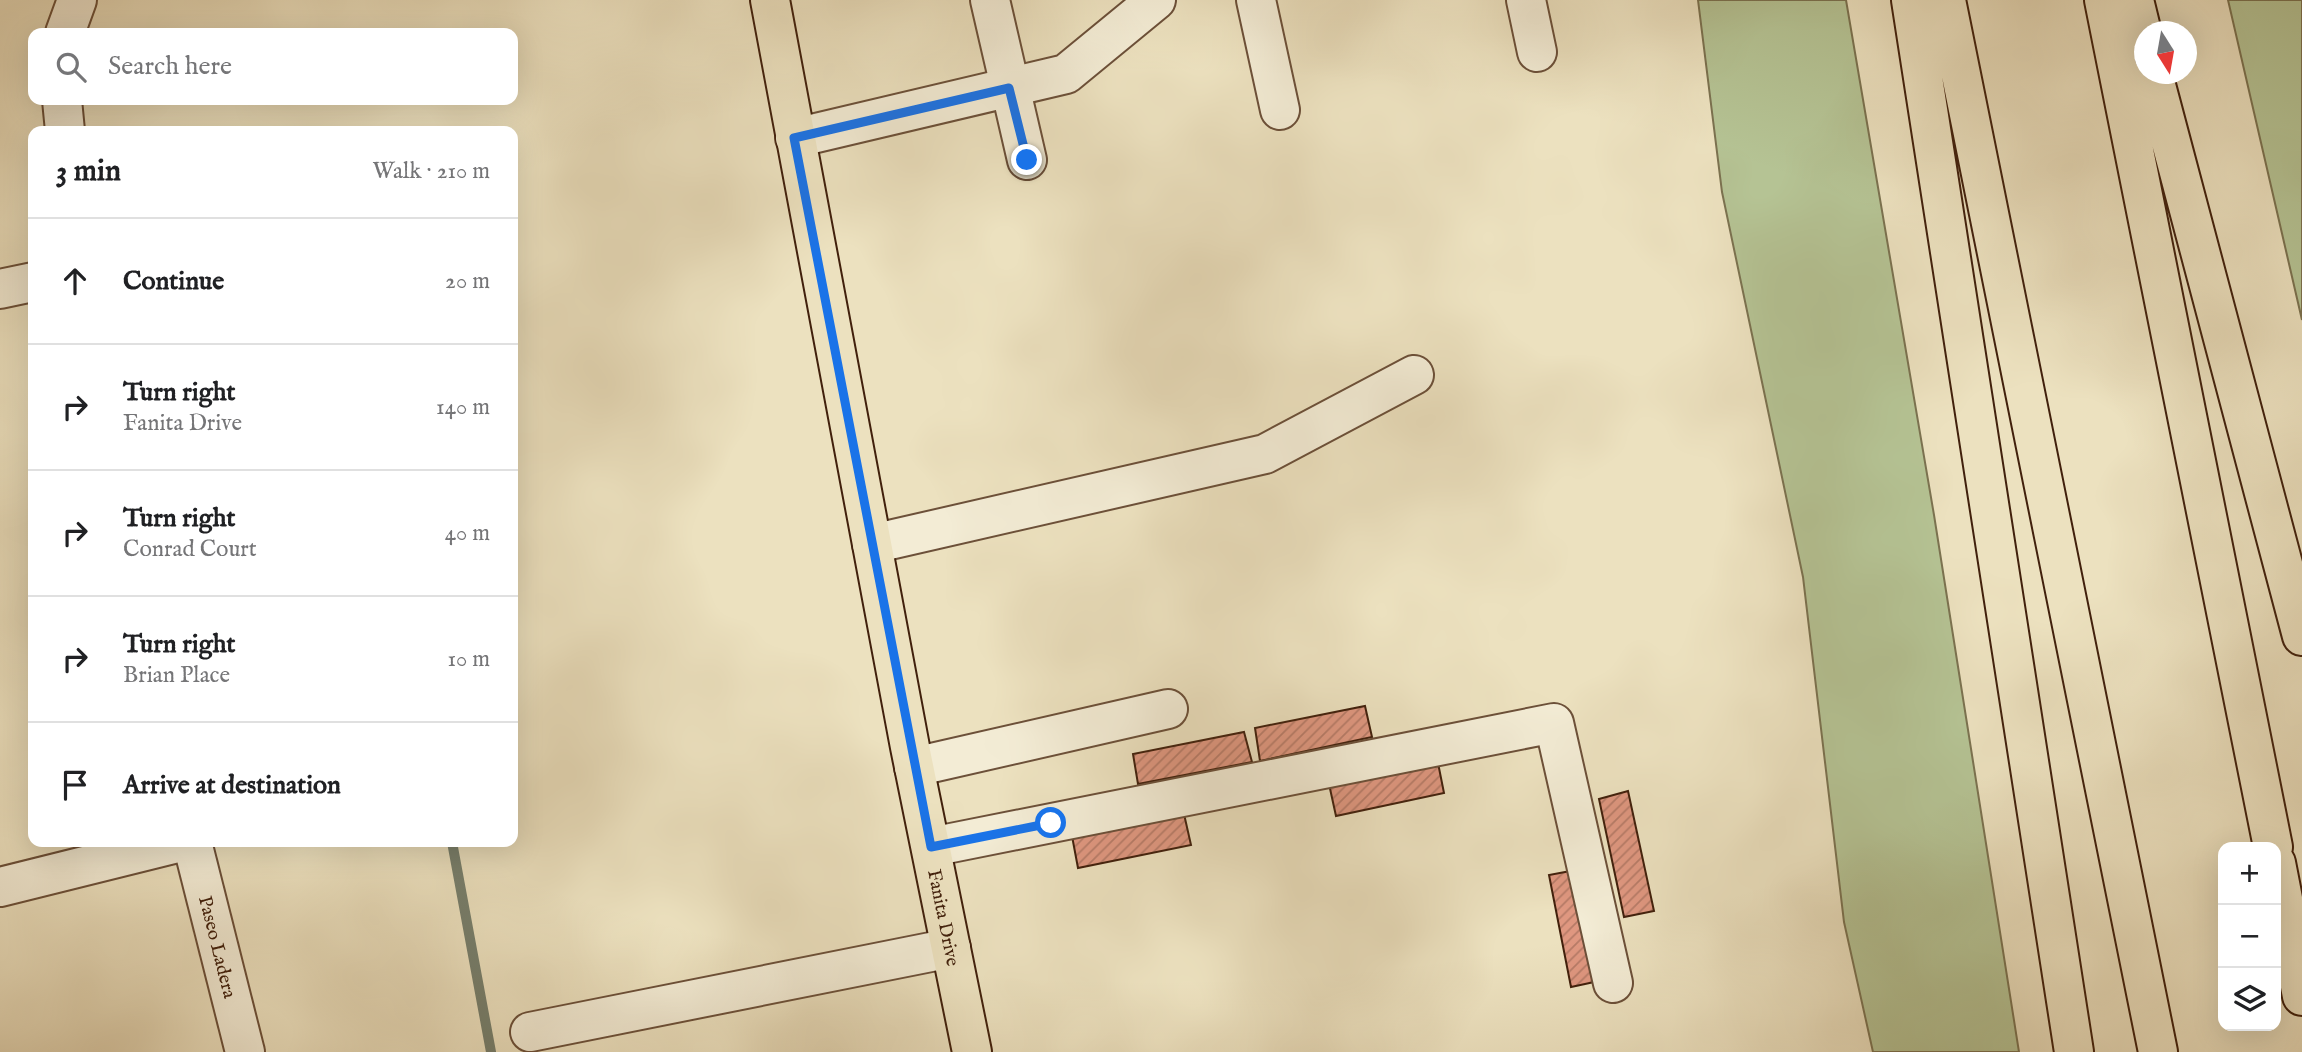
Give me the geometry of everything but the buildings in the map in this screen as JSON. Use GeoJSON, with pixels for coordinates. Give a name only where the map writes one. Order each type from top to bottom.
{"type":"FeatureCollection","features":[{"type":"Feature","properties":{"kind":"main road","name":"Fanita Drive"},"geometry":{"type":"LineString","coordinates":[[770,0],[914,766],[972,1052]]}},
{"type":"Feature","properties":{"kind":"main road"},"geometry":{"type":"LineString","coordinates":[[1911,0],[2074,1052]]}},
{"type":"Feature","properties":{"kind":"main road"},"geometry":{"type":"LineString","coordinates":[[1945,0],[2158,1052]]}},
{"type":"Feature","properties":{"kind":"main road"},"geometry":{"type":"LineString","coordinates":[[2104,0],[2272,842]]}},
{"type":"Feature","properties":{"kind":"main road"},"geometry":{"type":"LineString","coordinates":[[2134,0],[2139,21]]}},
{"type":"Feature","properties":{"kind":"main road"},"geometry":{"type":"LineString","coordinates":[[2156,84],[2302,636]]}},
{"type":"Feature","properties":{"kind":"main road"},"geometry":{"type":"LineString","coordinates":[[2281,889],[2302,996]]}},
{"type":"Feature","properties":{"kind":"street"},"geometry":{"type":"LineString","coordinates":[[67,28],[77,0]]}},
{"type":"Feature","properties":{"kind":"street"},"geometry":{"type":"LineString","coordinates":[[990,0],[1027,160]]}},
{"type":"Feature","properties":{"kind":"street"},"geometry":{"type":"LineString","coordinates":[[794,138],[1066,74],[1156,0]]}},
{"type":"Feature","properties":{"kind":"street"},"geometry":{"type":"LineString","coordinates":[[1256,0],[1280,110]]}},
{"type":"Feature","properties":{"kind":"street"},"geometry":{"type":"LineString","coordinates":[[1526,0],[1538,52]]}},
{"type":"Feature","properties":{"kind":"street"},"geometry":{"type":"LineString","coordinates":[[62,105],[65,126]]}},
{"type":"Feature","properties":{"kind":"street"},"geometry":{"type":"LineString","coordinates":[[0,289],[28,283]]}},
{"type":"Feature","properties":{"kind":"street"},"geometry":{"type":"LineString","coordinates":[[872,544],[1265,454],[1415,375]]}},
{"type":"Feature","properties":{"kind":"street"},"geometry":{"type":"LineString","coordinates":[[914,766],[1168,709]]}},
{"type":"Feature","properties":{"kind":"street"},"geometry":{"type":"LineString","coordinates":[[931,847],[1554,723],[1613,983]]}},
{"type":"Feature","properties":{"kind":"street"},"geometry":{"type":"LineString","coordinates":[[0,887],[161,847]]}},
{"type":"Feature","properties":{"kind":"street","name":"Paseo Ladera"},"geometry":{"type":"LineString","coordinates":[[193,847],[245,1052]]}},
{"type":"Feature","properties":{"kind":"street"},"geometry":{"type":"LineString","coordinates":[[530,1031],[951,948]]}},
{"type":"Feature","properties":{"kind":"green space"},"geometry":{"type":"Polygon","coordinates":[[[1698,0],[1846,0],[1934,515],[2019,1052],[1873,1052],[1844,922],[1803,577],[1722,192],[1698,0]]]}},
{"type":"Feature","properties":{"kind":"green space"},"geometry":{"type":"Polygon","coordinates":[[[2228,0],[2302,0],[2302,320],[2228,0]]]}},
{"type":"Feature","properties":{"kind":"waterway"},"geometry":{"type":"LineString","coordinates":[[453,847],[491,1052]]}},
{"type":"Feature","properties":{"kind":"route"},"geometry":{"type":"LineString","coordinates":[[1027,160],[1009,88],[794,138],[931,847],[1051,823]]}}]}
